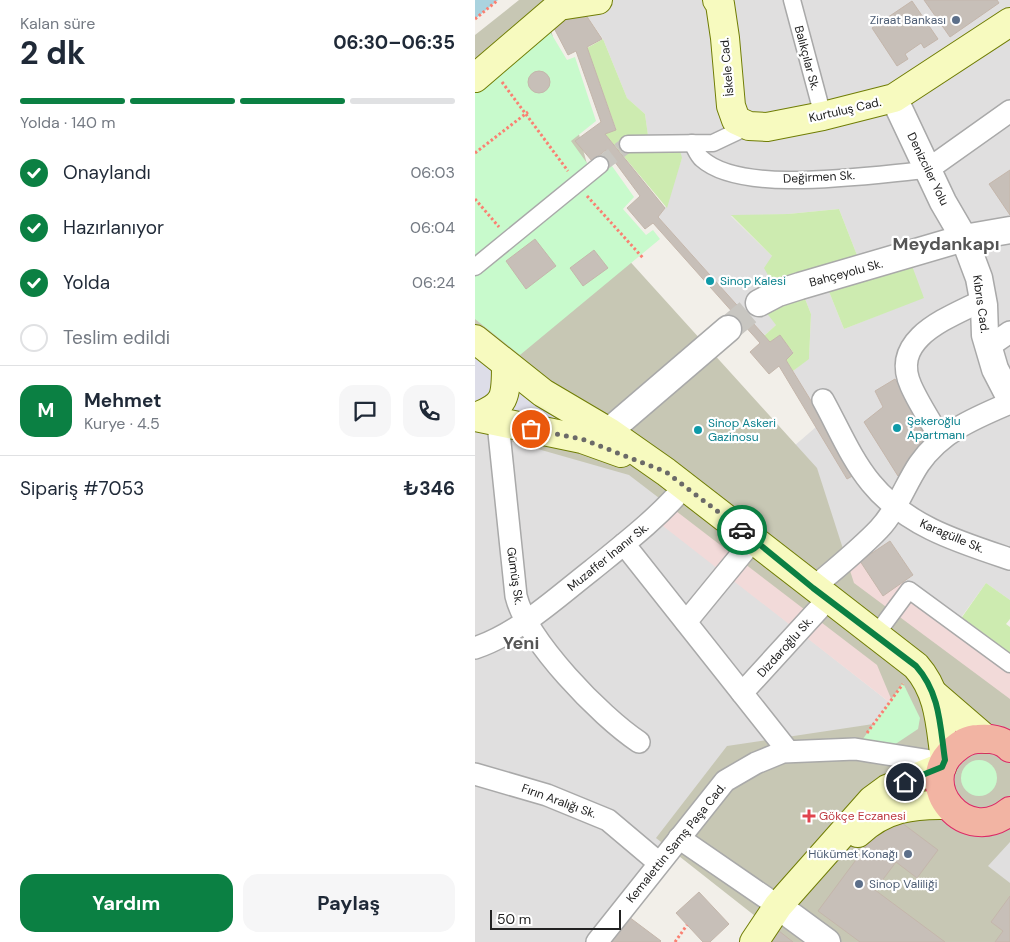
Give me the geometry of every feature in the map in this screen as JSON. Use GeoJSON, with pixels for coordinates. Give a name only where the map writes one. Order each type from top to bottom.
{"type":"FeatureCollection","features":[{"type":"Feature","properties":{"kind":"highway"},"geometry":{"type":"LineString","coordinates":[[998,743],[973,739],[961,744],[944,763],[940,776],[941,791],[948,805],[958,816],[977,823],[1001,819],[1010,811]]}},
{"type":"Feature","properties":{"kind":"main road"},"geometry":{"type":"LineString","coordinates":[[482,72],[559,6],[598,0]]}},
{"type":"Feature","properties":{"kind":"main road","name":"İskele Cad."},"geometry":{"type":"LineString","coordinates":[[717,0],[720,4],[725,38],[731,106],[736,120],[749,126]]}},
{"type":"Feature","properties":{"kind":"main road","name":"Kurtuluş Cad."},"geometry":{"type":"LineString","coordinates":[[749,126],[767,127],[823,116],[894,98],[1010,22]]}},
{"type":"Feature","properties":{"kind":"main road"},"geometry":{"type":"LineString","coordinates":[[475,339],[507,366],[605,439],[676,479],[754,539],[821,594],[916,666],[927,678],[935,695],[944,763],[887,789],[872,800],[755,942]]}},
{"type":"Feature","properties":{"kind":"main road"},"geometry":{"type":"LineString","coordinates":[[483,419],[504,396],[507,366]]}},
{"type":"Feature","properties":{"kind":"main road"},"geometry":{"type":"LineString","coordinates":[[483,419],[582,439],[605,439]]}},
{"type":"Feature","properties":{"kind":"main road"},"geometry":{"type":"LineString","coordinates":[[935,695],[998,743]]}},
{"type":"Feature","properties":{"kind":"main road"},"geometry":{"type":"LineString","coordinates":[[783,910],[869,822],[892,810],[920,804],[948,805]]}},
{"type":"Feature","properties":{"kind":"street","name":"Balıkçılar Sk."},"geometry":{"type":"LineString","coordinates":[[792,0],[823,116]]}},
{"type":"Feature","properties":{"kind":"street","name":"Denizciler Yolu"},"geometry":{"type":"LineString","coordinates":[[894,98],[927,170],[964,238]]}},
{"type":"Feature","properties":{"kind":"street"},"geometry":{"type":"LineString","coordinates":[[927,170],[1010,111]]}},
{"type":"Feature","properties":{"kind":"street"},"geometry":{"type":"LineString","coordinates":[[627,144],[713,144],[749,126]]}},
{"type":"Feature","properties":{"kind":"street","name":"Değirmen Sk."},"geometry":{"type":"LineString","coordinates":[[692,144],[702,159],[718,168],[743,176],[792,181],[927,170]]}},
{"type":"Feature","properties":{"kind":"street"},"geometry":{"type":"LineString","coordinates":[[475,267],[600,164]]}},
{"type":"Feature","properties":{"kind":"street","name":"Bahçeyolu Sk."},"geometry":{"type":"LineString","coordinates":[[759,303],[793,288],[964,238],[1010,230]]}},
{"type":"Feature","properties":{"kind":"street","name":"Kıbrıs Cad."},"geometry":{"type":"LineString","coordinates":[[964,238],[979,278],[988,347],[995,369],[1010,398]]}},
{"type":"Feature","properties":{"kind":"street"},"geometry":{"type":"LineString","coordinates":[[941,439],[910,384],[907,368],[909,355],[920,335],[932,326],[983,300]]}},
{"type":"Feature","properties":{"kind":"street"},"geometry":{"type":"LineString","coordinates":[[605,439],[728,329]]}},
{"type":"Feature","properties":{"kind":"street"},"geometry":{"type":"LineString","coordinates":[[988,347],[1010,332]]}},
{"type":"Feature","properties":{"kind":"street","name":"Karagülle Sk."},"geometry":{"type":"LineString","coordinates":[[823,400],[866,476],[881,494],[896,507],[922,526],[955,540],[1010,559]]}},
{"type":"Feature","properties":{"kind":"street","name":"Dizdaroğlu Sk."},"geometry":{"type":"LineString","coordinates":[[742,693],[821,594],[879,529],[896,507],[919,464],[941,439],[971,420],[1010,403]]}},
{"type":"Feature","properties":{"kind":"street","name":"Gümüş Sk."},"geometry":{"type":"LineString","coordinates":[[483,419],[515,596],[525,621],[598,710],[617,727],[639,742]]}},
{"type":"Feature","properties":{"kind":"street","name":"Muzaffer İnanır Sk."},"geometry":{"type":"LineString","coordinates":[[475,648],[525,621],[624,544],[653,519],[676,479]]}},
{"type":"Feature","properties":{"kind":"street"},"geometry":{"type":"LineString","coordinates":[[686,622],[754,539]]}},
{"type":"Feature","properties":{"kind":"street"},"geometry":{"type":"LineString","coordinates":[[624,544],[788,751]]}},
{"type":"Feature","properties":{"kind":"street"},"geometry":{"type":"LineString","coordinates":[[875,636],[909,590],[1010,664]]}},
{"type":"Feature","properties":{"kind":"street","name":"Kemalettin Samş Paşa Cad."},"geometry":{"type":"LineString","coordinates":[[597,942],[725,782],[756,764],[788,751],[855,749],[944,763]]}},
{"type":"Feature","properties":{"kind":"street","name":"Fırın Aralığı Sk."},"geometry":{"type":"LineString","coordinates":[[475,774],[547,795],[608,820],[659,863]]}},
{"type":"Feature","properties":{"kind":"street"},"geometry":{"type":"LineString","coordinates":[[679,838],[827,942]]}},
{"type":"Feature","properties":{"kind":"path"},"geometry":{"type":"LineString","coordinates":[[475,19],[498,0]]}},
{"type":"Feature","properties":{"kind":"path"},"geometry":{"type":"LineString","coordinates":[[482,72],[527,112],[577,184],[643,258]]}},
{"type":"Feature","properties":{"kind":"path"},"geometry":{"type":"LineString","coordinates":[[475,153],[527,112]]}},
{"type":"Feature","properties":{"kind":"path"},"geometry":{"type":"LineString","coordinates":[[475,199],[509,239]]}},
{"type":"Feature","properties":{"kind":"path"},"geometry":{"type":"LineString","coordinates":[[855,749],[916,666]]}},
{"type":"Feature","properties":{"kind":"path"},"geometry":{"type":"LineString","coordinates":[[675,942],[687,925]]}},
{"type":"Feature","properties":{"kind":"shaded area"},"geometry":{"type":"Polygon","coordinates":[[[519,0],[543,0],[606,235],[817,468],[854,583],[1010,699],[1010,842],[988,866],[1010,883],[1010,942],[788,942],[656,838],[727,746],[900,720],[877,665],[629,475],[475,431],[475,35],[519,0]]]}},
{"type":"Feature","properties":{"kind":"shaded area"},"geometry":{"type":"Polygon","coordinates":[[[598,0],[1010,0],[1010,600],[986,583],[960,619],[905,581],[913,575],[890,541],[860,561],[718,512],[816,427],[847,479],[856,474],[793,371],[809,358],[811,314],[800,286],[824,279],[844,329],[924,297],[862,268],[839,209],[788,214],[731,216],[772,256],[778,293],[776,325],[764,336],[658,217],[665,208],[682,158],[649,144],[645,114],[627,98],[603,39],[578,3],[598,0]]]}},
{"type":"Feature","properties":{"kind":"shaded area"},"geometry":{"type":"Polygon","coordinates":[[[475,339],[609,432],[475,417],[475,339]]]}},
{"type":"Feature","properties":{"kind":"shaded area"},"geometry":{"type":"Polygon","coordinates":[[[475,417],[638,459],[726,574],[889,702],[856,749],[1010,748],[1010,942],[754,942],[778,906],[756,764],[597,942],[475,942],[475,417]]]}},
{"type":"Feature","properties":{"kind":"shaded area"},"geometry":{"type":"Polygon","coordinates":[[[674,499],[860,561],[883,595],[905,581],[1010,654],[1010,748],[915,668],[889,702],[654,519],[674,499]]]}},
{"type":"Feature","properties":{"kind":"green space"},"geometry":{"type":"Polygon","coordinates":[[[543,20],[567,60],[575,57],[596,121],[571,141],[592,170],[607,159],[634,197],[623,209],[646,235],[653,230],[660,239],[520,355],[475,319],[475,78],[543,20]]]}},
{"type":"Feature","properties":{"kind":"green space"},"geometry":{"type":"Polygon","coordinates":[[[603,39],[627,98],[645,114],[649,143],[678,143],[682,158],[667,208],[605,134],[616,129],[587,48],[603,39]]]}},
{"type":"Feature","properties":{"kind":"green space"},"geometry":{"type":"Polygon","coordinates":[[[839,209],[862,268],[908,255],[924,298],[844,329],[824,279],[800,286],[811,314],[809,359],[793,371],[786,360],[793,352],[780,336],[770,342],[764,336],[776,325],[759,303],[778,293],[764,268],[772,256],[731,215],[788,214],[839,209]]]}},
{"type":"Feature","properties":{"kind":"green space"},"geometry":{"type":"Polygon","coordinates":[[[986,583],[1010,600],[1010,619],[1006,624],[1010,627],[1010,654],[960,620],[986,583]]]}},
{"type":"Feature","properties":{"kind":"green space"},"geometry":{"type":"Polygon","coordinates":[[[903,683],[920,718],[918,729],[894,745],[860,743],[903,683]]]}},
{"type":"Feature","properties":{"kind":"green space"},"geometry":{"type":"Polygon","coordinates":[[[979,760],[986,761],[992,765],[996,771],[996,785],[992,791],[986,795],[979,796],[972,795],[966,791],[962,785],[961,778],[962,771],[966,765],[972,761],[979,760]]]}},
{"type":"Feature","properties":{"kind":"water"},"geometry":{"type":"Polygon","coordinates":[[[475,0],[498,0],[475,19],[475,0]]]}},
{"type":"Feature","properties":{"kind":"building","name":"Ziraat Bankası"},"geometry":{"type":"Polygon","coordinates":[[[924,0],[997,0],[999,3],[950,37],[924,0]]]}},
{"type":"Feature","properties":{"kind":"building"},"geometry":{"type":"Polygon","coordinates":[[[912,1],[938,39],[924,48],[921,43],[905,54],[908,59],[897,66],[872,28],[912,1]]]}},
{"type":"Feature","properties":{"kind":"building"},"geometry":{"type":"Polygon","coordinates":[[[582,9],[602,39],[587,47],[616,130],[605,134],[665,208],[658,217],[770,342],[780,335],[793,353],[786,360],[856,474],[847,479],[779,366],[769,374],[750,352],[760,343],[653,223],[645,229],[627,208],[640,196],[606,150],[592,161],[575,141],[601,122],[576,51],[568,55],[554,28],[582,9]]]}},
{"type":"Feature","properties":{"kind":"building"},"geometry":{"type":"Polygon","coordinates":[[[539,71],[547,74],[550,82],[547,90],[539,93],[531,90],[528,82],[531,74],[539,71]]]}},
{"type":"Feature","properties":{"kind":"building"},"geometry":{"type":"Polygon","coordinates":[[[1010,170],[1010,215],[989,184],[1010,170]]]}},
{"type":"Feature","properties":{"kind":"building"},"geometry":{"type":"Polygon","coordinates":[[[535,239],[556,266],[526,289],[506,261],[535,239]]]}},
{"type":"Feature","properties":{"kind":"building"},"geometry":{"type":"Polygon","coordinates":[[[594,250],[608,268],[583,286],[570,268],[594,250]]]}},
{"type":"Feature","properties":{"kind":"building","name":"Şekeroğlu Apartmanı"},"geometry":{"type":"Polygon","coordinates":[[[895,379],[930,434],[898,476],[864,422],[883,407],[875,391],[895,379]]]}},
{"type":"Feature","properties":{"kind":"building"},"geometry":{"type":"Polygon","coordinates":[[[890,541],[913,575],[883,596],[860,561],[890,541]]]}},
{"type":"Feature","properties":{"kind":"building","name":"Sinop Valiliği"},"geometry":{"type":"Polygon","coordinates":[[[890,814],[938,850],[917,878],[896,862],[875,890],[945,942],[860,942],[818,911],[890,814]]]}},
{"type":"Feature","properties":{"kind":"building"},"geometry":{"type":"Polygon","coordinates":[[[699,892],[729,924],[710,942],[703,942],[676,913],[699,892]]]}},
{"type":"Feature","properties":{"kind":"building"},"geometry":{"type":"Polygon","coordinates":[[[1010,896],[1010,942],[995,942],[1003,931],[991,922],[1010,896]]]}},
{"type":"Feature","properties":{"kind":"building"},"geometry":{"type":"Polygon","coordinates":[[[625,914],[661,941],[603,942],[625,914]]]}},
{"type":"Feature","properties":{"kind":"building"},"geometry":{"type":"Polygon","coordinates":[[[779,931],[793,942],[770,942],[779,931]]]}},
{"type":"Feature","properties":{"kind":"tunnel"},"geometry":{"type":"LineString","coordinates":[[600,165],[628,144]]}},
{"type":"Feature","properties":{"kind":"tunnel"},"geometry":{"type":"LineString","coordinates":[[728,329],[759,303]]}},
{"type":"Feature","properties":{"kind":"way so far"},"geometry":{"type":"LineString","coordinates":[[531,429],[598,444],[666,472],[742,530]]}},
{"type":"Feature","properties":{"kind":"place","name":"Ziraat Bankası"},"geometry":{"type":"Point","coordinates":[956,20]}},
{"type":"Feature","properties":{"kind":"place","name":"Sinop Kalesi"},"geometry":{"type":"Point","coordinates":[710,281]}},
{"type":"Feature","properties":{"kind":"place","name":"Şekeroğlu Apartmanı"},"geometry":{"type":"Point","coordinates":[897,428]}},
{"type":"Feature","properties":{"kind":"place","name":"Sinop Askeri Gazinosu"},"geometry":{"type":"Point","coordinates":[698,430]}},
{"type":"Feature","properties":{"kind":"place","name":"Gökçe Eczanesi"},"geometry":{"type":"Point","coordinates":[809,816]}},
{"type":"Feature","properties":{"kind":"place","name":"Hükümet Konağı"},"geometry":{"type":"Point","coordinates":[908,854]}},
{"type":"Feature","properties":{"kind":"place","name":"Sinop Valiliği"},"geometry":{"type":"Point","coordinates":[859,884]}},
{"type":"Feature","properties":{"kind":"district","name":"Meydankapı"},"geometry":{"type":"Point","coordinates":[946,244]}},
{"type":"Feature","properties":{"kind":"district","name":"Yeni"},"geometry":{"type":"Point","coordinates":[521,643]}},
{"type":"Feature","properties":{"kind":"route"},"geometry":{"type":"LineString","coordinates":[[742,530],[813,588],[916,666],[927,678],[935,695],[945,760],[942,767],[905,782]]}}]}
